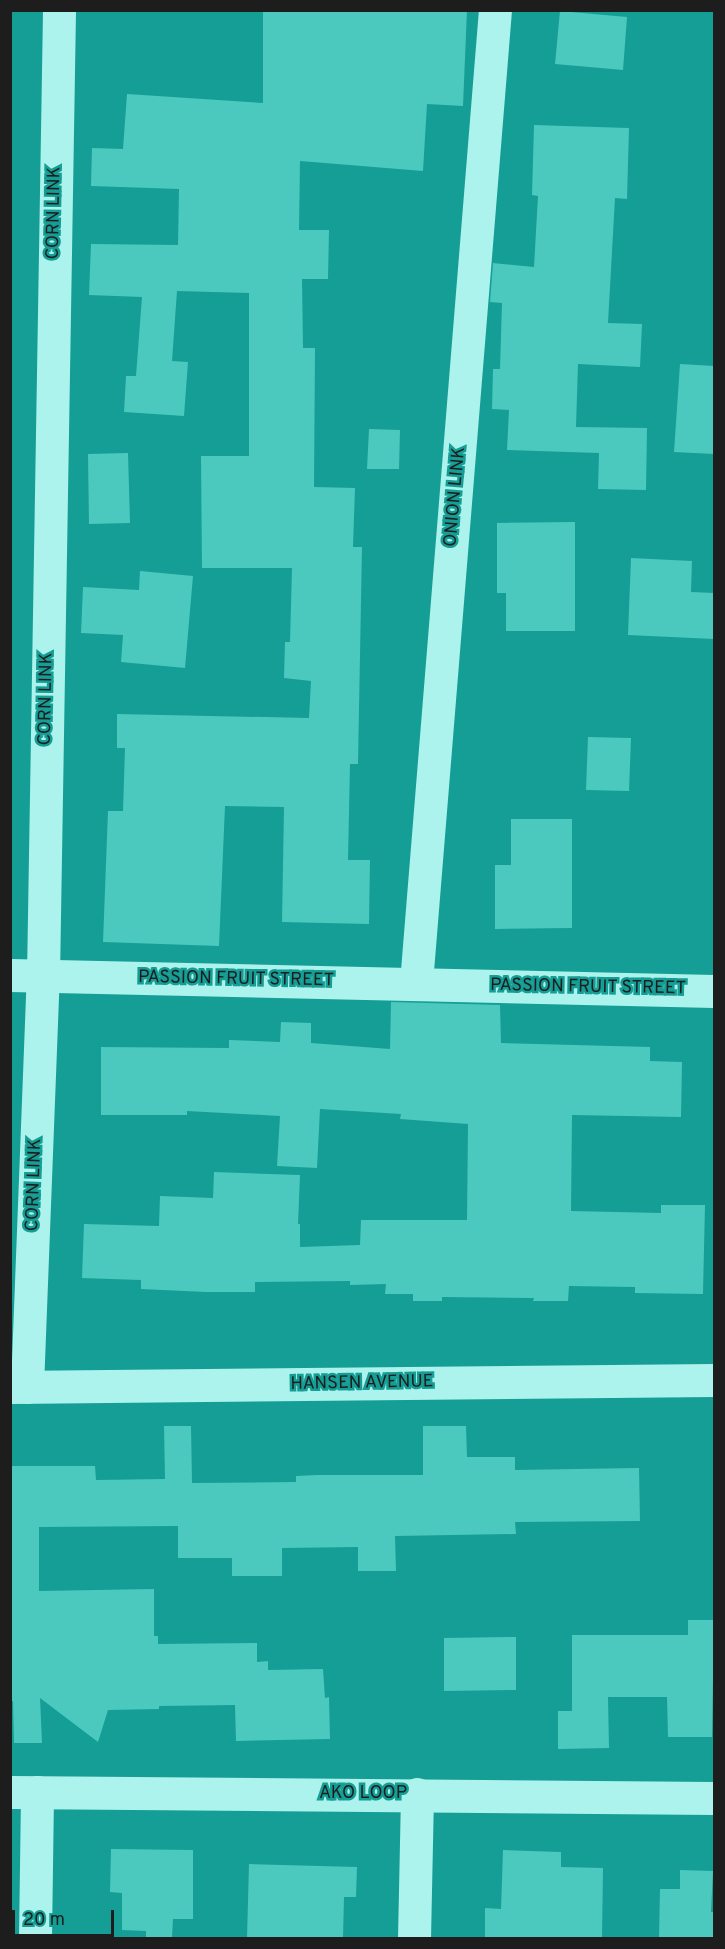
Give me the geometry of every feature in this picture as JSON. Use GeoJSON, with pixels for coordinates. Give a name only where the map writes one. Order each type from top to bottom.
{"type":"FeatureCollection","features":[{"type":"Feature","properties":{"kind":"street","name":"CORN LINK"},"geometry":{"type":"LineString","coordinates":[[19,1387],[43,976],[59,10]]}},
{"type":"Feature","properties":{"kind":"street","name":"ONION LINK"},"geometry":{"type":"LineString","coordinates":[[416,983],[495,10]]}},
{"type":"Feature","properties":{"kind":"street","name":"PASSION FRUIT STREET"},"geometry":{"type":"LineString","coordinates":[[10,975],[714,991]]}},
{"type":"Feature","properties":{"kind":"street","name":"HANSEN AVENUE"},"geometry":{"type":"LineString","coordinates":[[19,1387],[714,1380]]}},
{"type":"Feature","properties":{"kind":"street","name":"AKO LOOP"},"geometry":{"type":"LineString","coordinates":[[24,1792],[714,1798]]}},
{"type":"Feature","properties":{"kind":"street"},"geometry":{"type":"LineString","coordinates":[[24,1792],[35,1938]]}},
{"type":"Feature","properties":{"kind":"street"},"geometry":{"type":"LineString","coordinates":[[414,1938],[417,1794]]}},
{"type":"Feature","properties":{"kind":"building"},"geometry":{"type":"Polygon","coordinates":[[[263,10],[467,10],[463,106],[427,104],[423,171],[300,161],[299,230],[329,230],[328,279],[302,279],[303,348],[315,348],[314,487],[355,488],[353,547],[362,547],[358,764],[350,764],[348,860],[370,860],[369,924],[282,922],[284,807],[225,806],[219,946],[103,942],[108,811],[123,811],[125,748],[117,748],[117,714],[309,718],[311,681],[284,678],[285,642],[290,642],[292,568],[202,568],[201,456],[249,456],[249,293],[177,291],[172,361],[188,362],[184,416],[124,412],[126,376],[136,376],[142,297],[89,295],[91,244],[178,245],[179,189],[91,186],[92,148],[123,149],[127,94],[263,103],[263,10]]]}},
{"type":"Feature","properties":{"kind":"building"},"geometry":{"type":"Polygon","coordinates":[[[560,11],[627,17],[623,70],[555,64],[560,11]]]}},
{"type":"Feature","properties":{"kind":"building"},"geometry":{"type":"Polygon","coordinates":[[[534,125],[629,128],[627,199],[615,198],[608,323],[642,324],[640,367],[578,364],[576,427],[647,428],[646,490],[598,489],[599,453],[507,450],[509,410],[492,409],[493,369],[500,369],[502,303],[490,302],[493,263],[534,267],[538,196],[532,195],[534,125]]]}},
{"type":"Feature","properties":{"kind":"building"},"geometry":{"type":"Polygon","coordinates":[[[680,364],[714,366],[714,454],[674,452],[680,364]]]}},
{"type":"Feature","properties":{"kind":"building"},"geometry":{"type":"Polygon","coordinates":[[[369,429],[400,430],[399,469],[367,469],[369,429]]]}},
{"type":"Feature","properties":{"kind":"building"},"geometry":{"type":"Polygon","coordinates":[[[128,453],[130,523],[89,524],[88,454],[128,453]]]}},
{"type":"Feature","properties":{"kind":"building"},"geometry":{"type":"Polygon","coordinates":[[[575,522],[575,631],[506,631],[506,593],[497,593],[497,523],[575,522]]]}},
{"type":"Feature","properties":{"kind":"building"},"geometry":{"type":"Polygon","coordinates":[[[631,558],[692,561],[691,592],[714,593],[714,639],[628,635],[631,558]]]}},
{"type":"Feature","properties":{"kind":"building"},"geometry":{"type":"Polygon","coordinates":[[[140,571],[193,576],[185,668],[121,662],[123,635],[81,633],[83,587],[139,590],[140,571]]]}},
{"type":"Feature","properties":{"kind":"building"},"geometry":{"type":"Polygon","coordinates":[[[588,737],[631,738],[629,791],[586,790],[588,737]]]}},
{"type":"Feature","properties":{"kind":"building"},"geometry":{"type":"Polygon","coordinates":[[[511,819],[572,819],[572,928],[495,929],[495,865],[511,865],[511,819]]]}},
{"type":"Feature","properties":{"kind":"building"},"geometry":{"type":"Polygon","coordinates":[[[391,1002],[500,1005],[501,1043],[650,1047],[650,1061],[682,1062],[681,1117],[572,1115],[571,1211],[661,1213],[661,1205],[705,1205],[703,1294],[635,1293],[635,1287],[569,1286],[568,1301],[533,1301],[534,1298],[442,1297],[442,1301],[413,1301],[413,1294],[385,1294],[386,1284],[350,1285],[350,1281],[255,1282],[255,1292],[206,1292],[141,1289],[141,1280],[82,1278],[84,1224],[159,1226],[160,1196],[213,1198],[214,1172],[300,1175],[298,1224],[300,1224],[300,1247],[360,1245],[361,1220],[467,1220],[468,1124],[400,1119],[401,1114],[320,1109],[317,1168],[277,1166],[280,1116],[187,1111],[187,1115],[101,1115],[101,1047],[229,1048],[229,1040],[280,1042],[281,1022],[311,1023],[311,1043],[390,1049],[391,1002]]]}},
{"type":"Feature","properties":{"kind":"building"},"geometry":{"type":"Polygon","coordinates":[[[164,1426],[191,1426],[192,1483],[296,1482],[296,1476],[317,1475],[423,1475],[423,1426],[466,1426],[467,1457],[515,1457],[515,1470],[639,1468],[640,1521],[515,1522],[516,1534],[395,1536],[396,1571],[358,1571],[358,1547],[282,1548],[282,1576],[232,1576],[232,1558],[178,1558],[178,1526],[39,1527],[39,1591],[154,1589],[154,1636],[158,1636],[158,1644],[257,1643],[257,1662],[268,1661],[268,1670],[323,1669],[325,1698],[329,1697],[330,1739],[236,1741],[235,1705],[159,1706],[159,1709],[108,1710],[98,1742],[40,1698],[42,1743],[14,1743],[13,1701],[10,1701],[10,1466],[95,1466],[96,1480],[165,1479],[164,1426]]]}},
{"type":"Feature","properties":{"kind":"building"},"geometry":{"type":"Polygon","coordinates":[[[688,1620],[714,1620],[712,1737],[668,1737],[667,1697],[608,1697],[609,1748],[558,1749],[558,1711],[572,1711],[572,1635],[688,1635],[688,1620]]]}},
{"type":"Feature","properties":{"kind":"building"},"geometry":{"type":"Polygon","coordinates":[[[516,1637],[516,1690],[444,1691],[444,1638],[516,1637]]]}},
{"type":"Feature","properties":{"kind":"building"},"geometry":{"type":"Polygon","coordinates":[[[111,1849],[193,1850],[193,1919],[173,1919],[172,1938],[146,1938],[146,1931],[122,1930],[122,1893],[110,1892],[111,1849]]]}},
{"type":"Feature","properties":{"kind":"building"},"geometry":{"type":"Polygon","coordinates":[[[503,1850],[561,1852],[561,1867],[603,1868],[602,1938],[485,1938],[485,1908],[501,1909],[503,1850]]]}},
{"type":"Feature","properties":{"kind":"building"},"geometry":{"type":"Polygon","coordinates":[[[249,1864],[357,1867],[356,1897],[344,1897],[343,1938],[247,1938],[249,1864]]]}},
{"type":"Feature","properties":{"kind":"building"},"geometry":{"type":"Polygon","coordinates":[[[680,1870],[713,1871],[711,1912],[714,1912],[714,1938],[659,1938],[660,1889],[680,1889],[680,1870]]]}}]}
